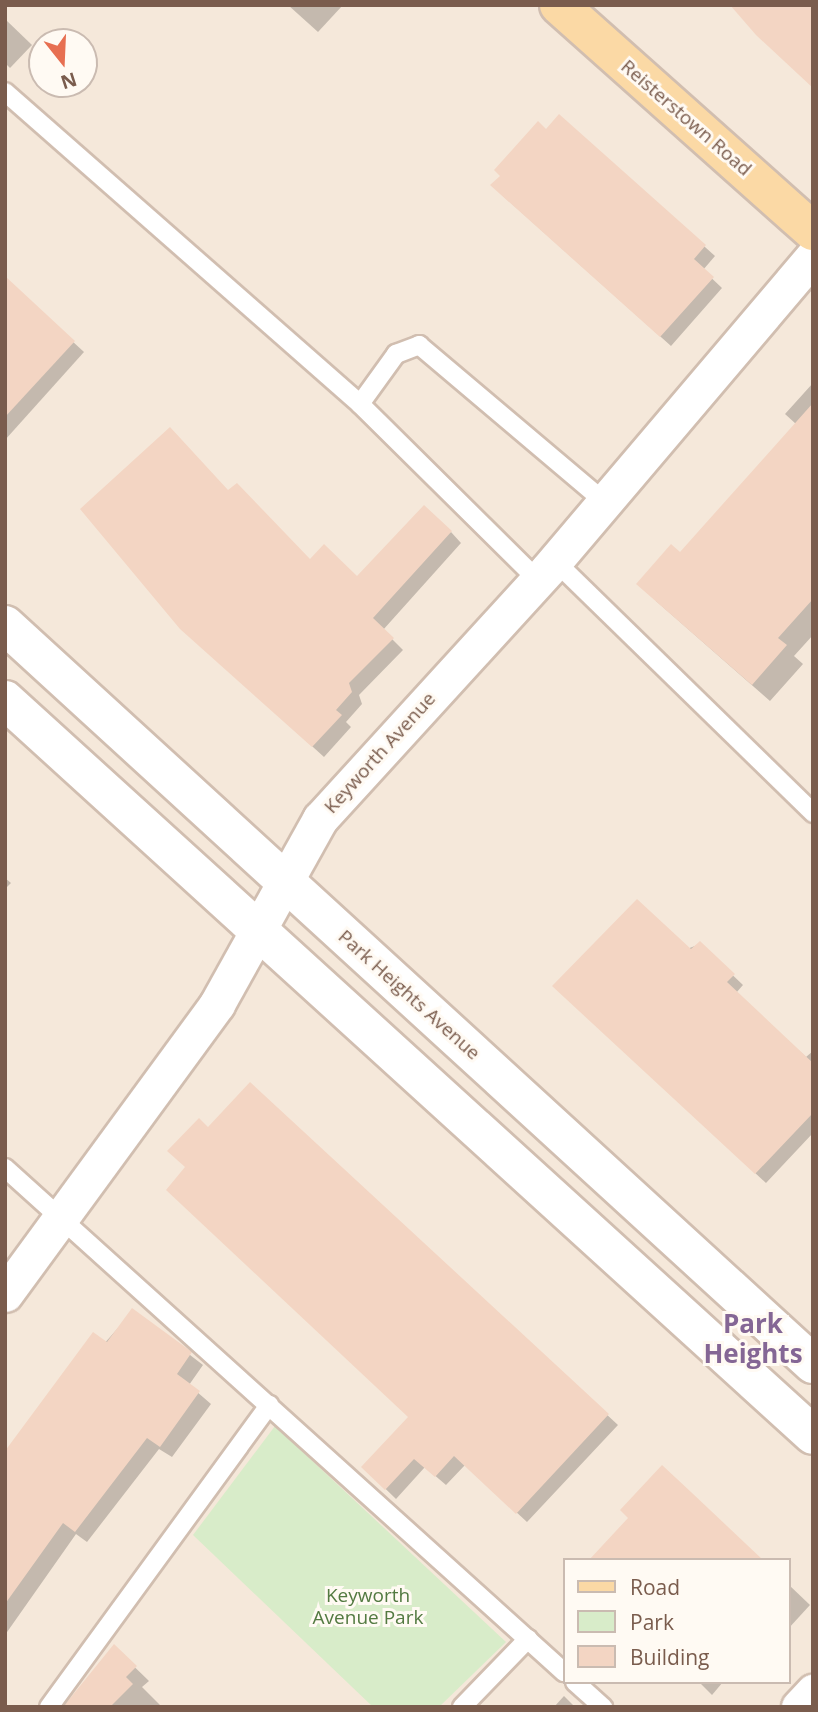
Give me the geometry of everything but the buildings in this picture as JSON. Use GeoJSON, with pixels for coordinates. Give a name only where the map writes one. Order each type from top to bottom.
{"type":"FeatureCollection","features":[{"type":"Feature","properties":{"kind":"main road","name":"Reisterstown Road"},"geometry":{"type":"LineString","coordinates":[[559,5],[813,231]]}},
{"type":"Feature","properties":{"kind":"main road","name":"Park Heights Avenue"},"geometry":{"type":"LineString","coordinates":[[5,625],[813,1364]]}},
{"type":"Feature","properties":{"kind":"main road"},"geometry":{"type":"LineString","coordinates":[[5,701],[257,935],[813,1435]]}},
{"type":"Feature","properties":{"kind":"street","name":"Keyworth Avenue"},"geometry":{"type":"LineString","coordinates":[[5,1294],[217,1004],[257,935],[283,880],[320,819],[546,570],[813,256]]}},
{"type":"Feature","properties":{"kind":"street"},"geometry":{"type":"LineString","coordinates":[[799,1707],[813,1692]]}},
{"type":"Feature","properties":{"kind":"lane"},"geometry":{"type":"LineString","coordinates":[[5,92],[809,802]]}},
{"type":"Feature","properties":{"kind":"lane"},"geometry":{"type":"LineString","coordinates":[[360,404],[396,355],[419,345],[605,502]]}},
{"type":"Feature","properties":{"kind":"lane"},"geometry":{"type":"LineString","coordinates":[[5,1168],[562,1670]]}},
{"type":"Feature","properties":{"kind":"lane"},"geometry":{"type":"LineString","coordinates":[[49,1707],[269,1405]]}},
{"type":"Feature","properties":{"kind":"lane"},"geometry":{"type":"LineString","coordinates":[[462,1707],[528,1639]]}},
{"type":"Feature","properties":{"kind":"lane"},"geometry":{"type":"LineString","coordinates":[[577,1684],[603,1707]]}},
{"type":"Feature","properties":{"kind":"shaded area"},"geometry":{"type":"Polygon","coordinates":[[[5,5],[813,5],[813,1707],[5,1707],[5,5]]]}},
{"type":"Feature","properties":{"kind":"green space","name":"Keyworth Avenue Park"},"geometry":{"type":"Polygon","coordinates":[[[275,1426],[506,1642],[439,1707],[373,1707],[193,1535],[275,1426]]]}},
{"type":"Feature","properties":{"kind":"district","name":"Park Heights"},"geometry":{"type":"Point","coordinates":[753,1339]}}]}
